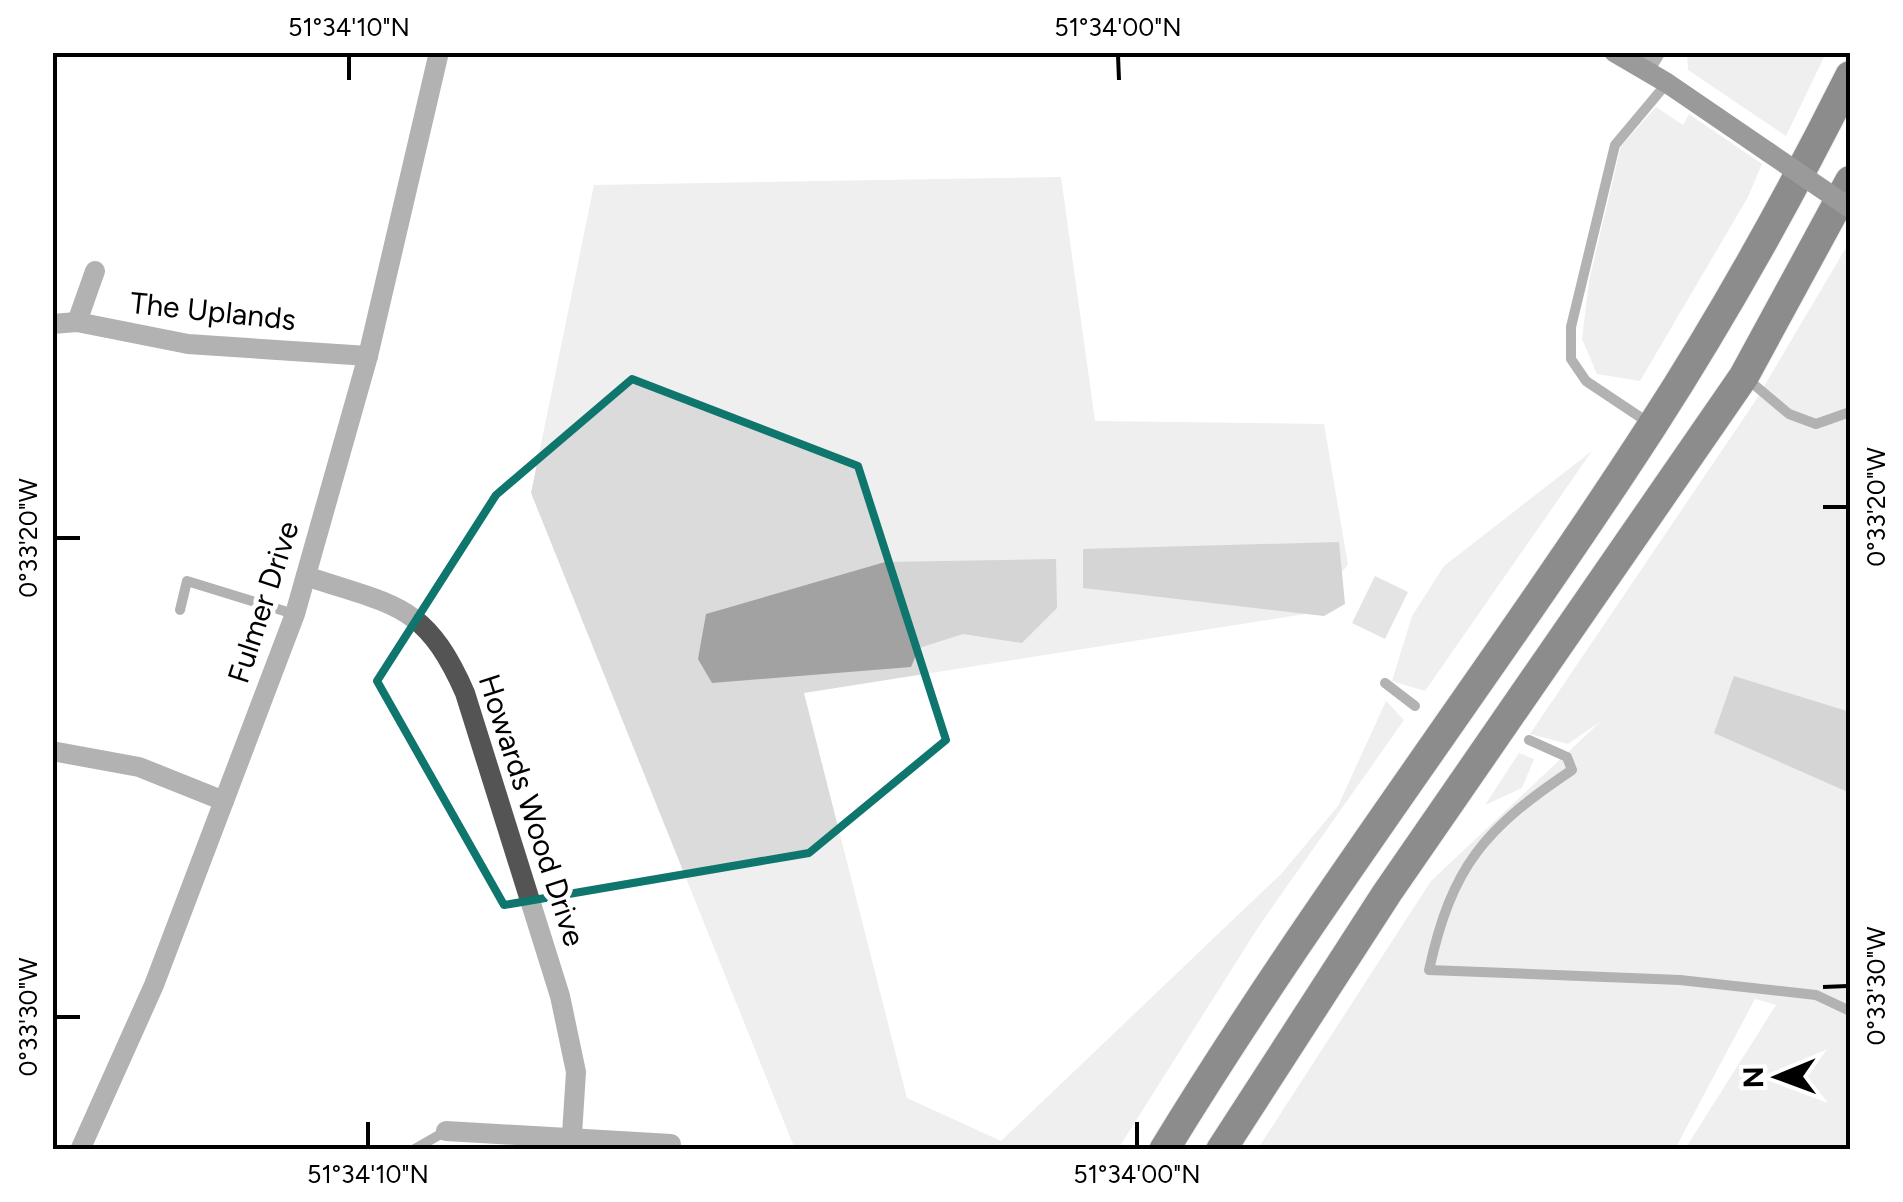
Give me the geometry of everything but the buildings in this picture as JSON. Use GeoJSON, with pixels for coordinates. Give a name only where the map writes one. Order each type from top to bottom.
{"type":"FeatureCollection","features":[{"type":"Feature","properties":{"kind":"highway"},"geometry":{"type":"LineString","coordinates":[[1164,1150],[1437,737],[1652,425],[1787,201],[1850,76]]}},
{"type":"Feature","properties":{"kind":"highway"},"geometry":{"type":"LineString","coordinates":[[1221,1150],[1387,892],[1744,376],[1850,181]]}},
{"type":"Feature","properties":{"kind":"street","name":"Fulmer Drive"},"geometry":{"type":"LineString","coordinates":[[80,1150],[154,985],[295,614],[368,356],[440,52]]}},
{"type":"Feature","properties":{"kind":"street"},"geometry":{"type":"LineString","coordinates":[[1614,52],[1650,60],[1667,82],[1850,208]]}},
{"type":"Feature","properties":{"kind":"street"},"geometry":{"type":"LineString","coordinates":[[78,322],[95,271]]}},
{"type":"Feature","properties":{"kind":"street","name":"The Uplands"},"geometry":{"type":"LineString","coordinates":[[52,324],[78,322],[188,344],[368,356]]}},
{"type":"Feature","properties":{"kind":"street","name":"Howards Wood Drive"},"geometry":{"type":"LineString","coordinates":[[306,576],[411,612],[446,649],[466,693],[560,996],[576,1072],[572,1142]]}},
{"type":"Feature","properties":{"kind":"street"},"geometry":{"type":"LineString","coordinates":[[52,751],[139,767],[224,801]]}},
{"type":"Feature","properties":{"kind":"street"},"geometry":{"type":"LineString","coordinates":[[446,1131],[572,1142],[671,1144]]}},
{"type":"Feature","properties":{"kind":"lane"},"geometry":{"type":"LineString","coordinates":[[1652,425],[1586,380],[1571,358],[1571,327],[1615,145],[1667,82]]}},
{"type":"Feature","properties":{"kind":"lane"},"geometry":{"type":"LineString","coordinates":[[1744,376],[1789,414],[1816,424],[1850,412]]}},
{"type":"Feature","properties":{"kind":"lane"},"geometry":{"type":"LineString","coordinates":[[180,610],[188,581],[295,614]]}},
{"type":"Feature","properties":{"kind":"lane"},"geometry":{"type":"LineString","coordinates":[[1385,683],[1415,706]]}},
{"type":"Feature","properties":{"kind":"lane"},"geometry":{"type":"LineString","coordinates":[[1529,740],[1567,757],[1572,770],[1541,790],[1479,847],[1459,874],[1446,903],[1430,970],[1680,980],[1816,995],[1850,1012]]}},
{"type":"Feature","properties":{"kind":"lane"},"geometry":{"type":"LineString","coordinates":[[413,1150],[446,1131]]}},
{"type":"Feature","properties":{"kind":"highlighted area"},"geometry":{"type":"Polygon","coordinates":[[[632,379],[858,466],[946,740],[809,853],[504,905],[377,681],[496,495],[632,379]]]}},
{"type":"Feature","properties":{"kind":"shaded area"},"geometry":{"type":"Polygon","coordinates":[[[1687,52],[1826,53],[1786,136],[1688,70],[1687,52]]]}},
{"type":"Feature","properties":{"kind":"shaded area"},"geometry":{"type":"Polygon","coordinates":[[[1656,107],[1683,125],[1689,114],[1762,164],[1748,197],[1640,381],[1597,374],[1582,339],[1589,281],[1621,146],[1656,107]]]}},
{"type":"Feature","properties":{"kind":"shaded area"},"geometry":{"type":"Polygon","coordinates":[[[1061,177],[1095,421],[1324,424],[1348,565],[1305,614],[804,693],[907,1098],[1001,1141],[1281,874],[1338,806],[1386,701],[1404,720],[1259,926],[1118,1149],[795,1149],[531,493],[594,185],[1061,177]]]}},
{"type":"Feature","properties":{"kind":"shaded area"},"geometry":{"type":"Polygon","coordinates":[[[1850,241],[1850,1149],[1685,1149],[1776,1005],[1755,999],[1675,1149],[1257,1150],[1431,881],[1601,721],[1568,744],[1530,734],[1754,403],[1850,241]]]}},
{"type":"Feature","properties":{"kind":"shaded area"},"geometry":{"type":"Polygon","coordinates":[[[1592,451],[1425,691],[1392,681],[1412,616],[1444,566],[1592,451]]]}},
{"type":"Feature","properties":{"kind":"shaded area"},"geometry":{"type":"Polygon","coordinates":[[[1339,542],[1345,604],[1324,616],[1083,588],[1083,549],[1339,542]]]}},
{"type":"Feature","properties":{"kind":"shaded area"},"geometry":{"type":"Polygon","coordinates":[[[1056,559],[1057,608],[1022,643],[963,634],[919,648],[911,667],[712,683],[698,659],[706,614],[885,562],[1056,559]]]}},
{"type":"Feature","properties":{"kind":"shaded area"},"geometry":{"type":"Polygon","coordinates":[[[1734,676],[1850,712],[1850,793],[1714,733],[1734,676]]]}},
{"type":"Feature","properties":{"kind":"shaded area"},"geometry":{"type":"Polygon","coordinates":[[[1519,753],[1534,759],[1522,788],[1485,805],[1519,753]]]}}]}
